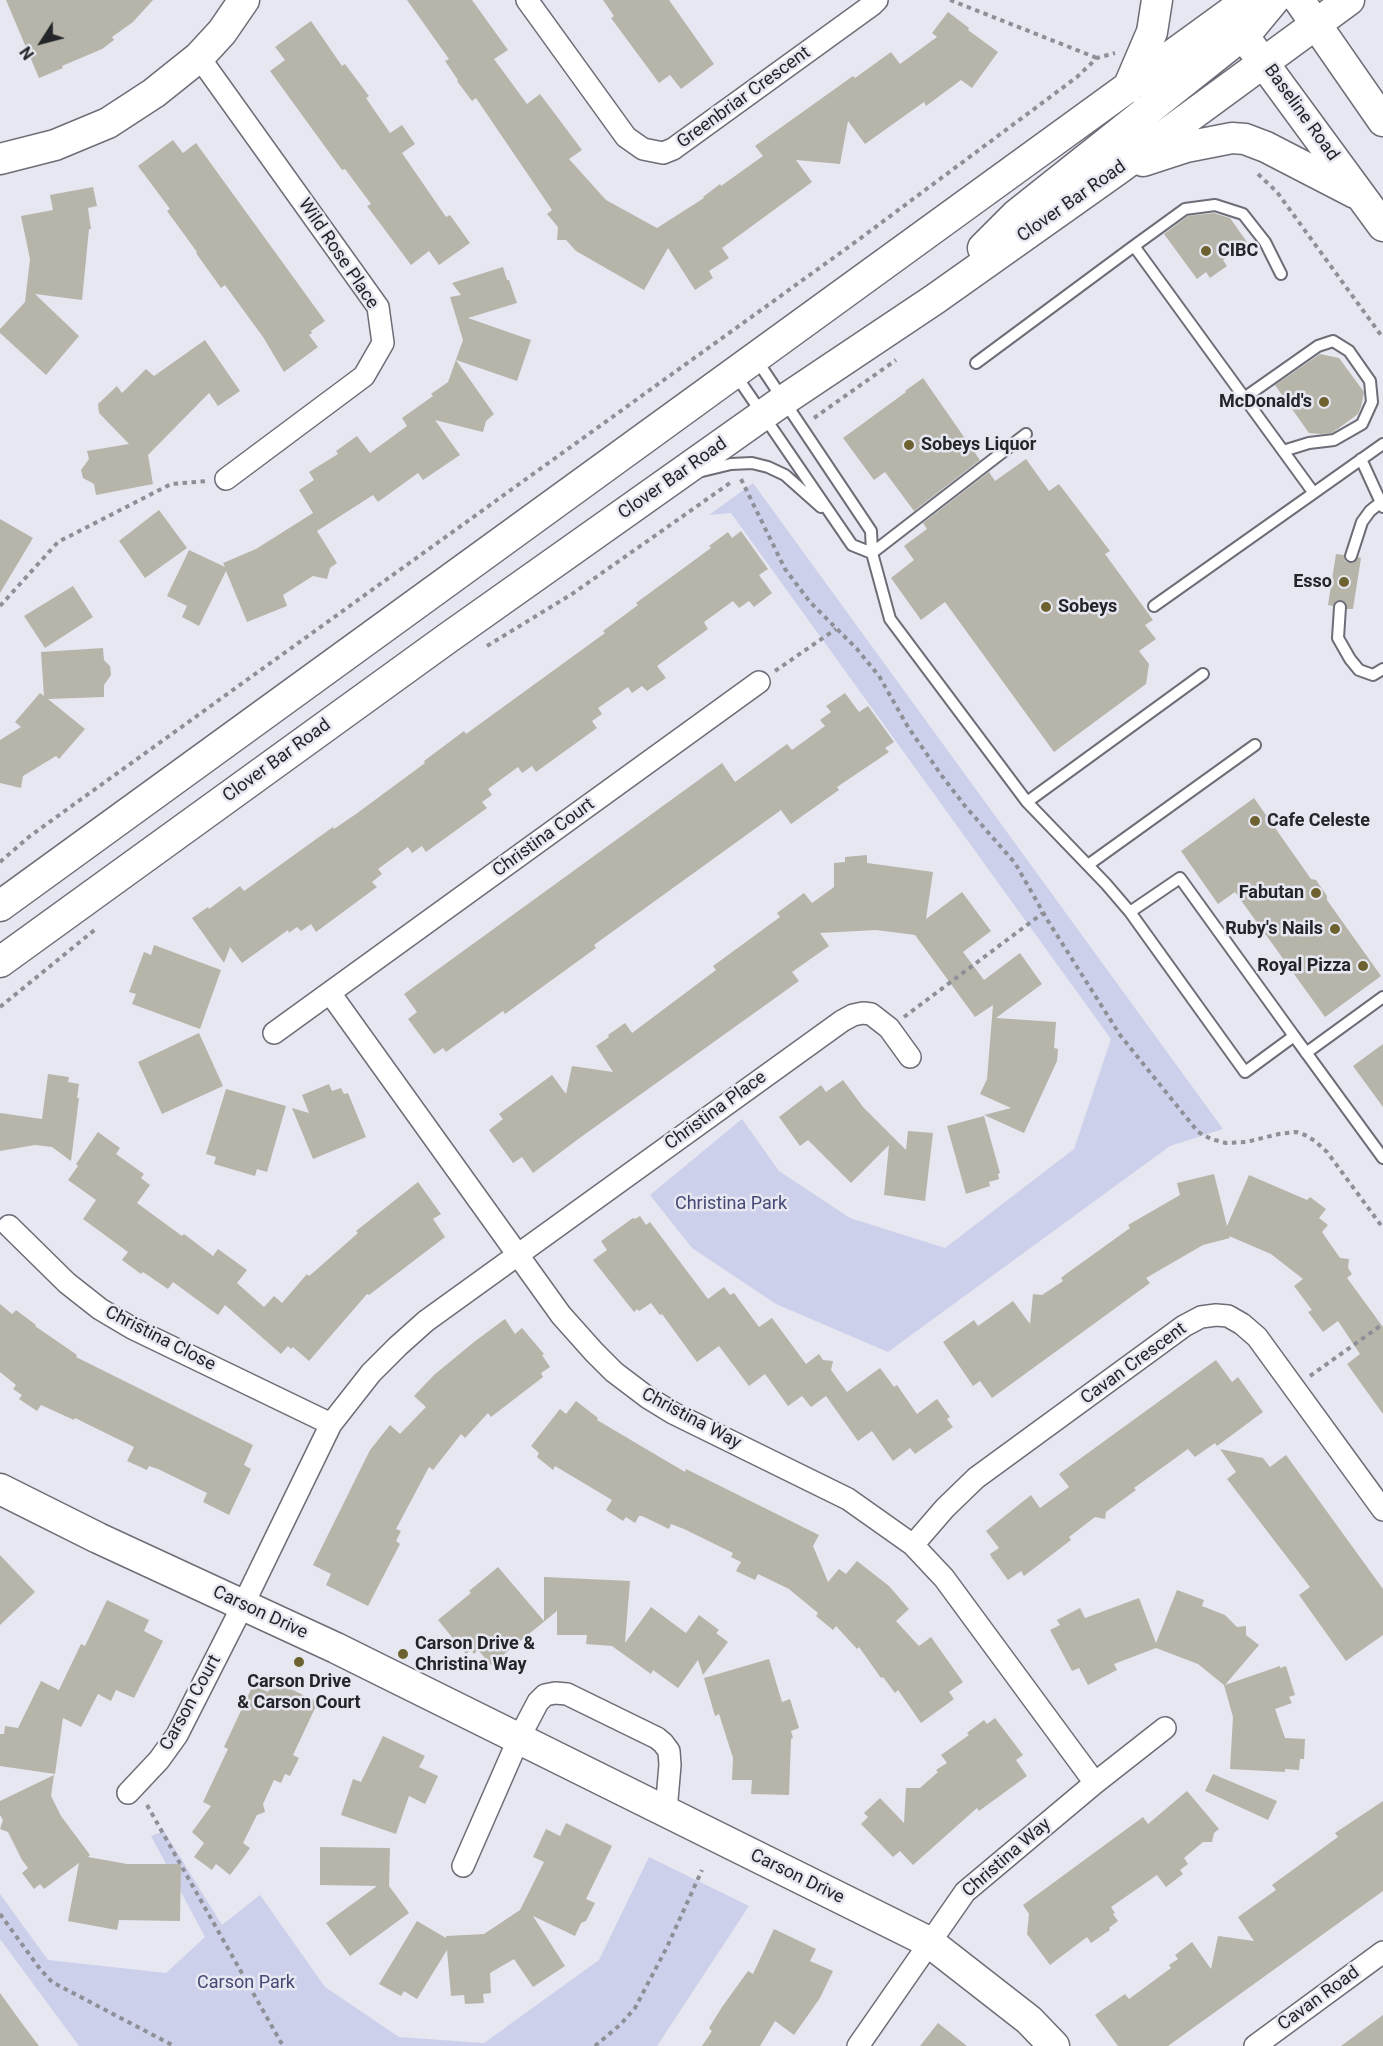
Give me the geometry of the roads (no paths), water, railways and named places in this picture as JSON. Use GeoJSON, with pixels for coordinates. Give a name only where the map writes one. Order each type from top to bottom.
{"type":"FeatureCollection","features":[{"type":"Feature","properties":{"kind":"main road"},"geometry":{"type":"LineString","coordinates":[[0,159],[55,145],[108,123],[154,93],[199,57],[222,32],[244,0]]}},
{"type":"Feature","properties":{"kind":"main road"},"geometry":{"type":"LineString","coordinates":[[1128,89],[1152,32],[1157,0]]}},
{"type":"Feature","properties":{"kind":"main road"},"geometry":{"type":"LineString","coordinates":[[0,906],[1234,12],[1263,16],[1274,0]]}},
{"type":"Feature","properties":{"kind":"main road","name":"Clover Bar Road"},"geometry":{"type":"LineString","coordinates":[[0,962],[445,639],[774,407],[935,299],[1117,170],[1263,62],[1307,12],[1349,0]]}},
{"type":"Feature","properties":{"kind":"main road"},"geometry":{"type":"LineString","coordinates":[[935,299],[1016,215],[1234,12]]}},
{"type":"Feature","properties":{"kind":"main road","name":"Baseline Road"},"geometry":{"type":"LineString","coordinates":[[1234,12],[1263,62],[1383,226]]}},
{"type":"Feature","properties":{"kind":"main road"},"geometry":{"type":"LineString","coordinates":[[1307,12],[1383,122]]}},
{"type":"Feature","properties":{"kind":"main road"},"geometry":{"type":"LineString","coordinates":[[1117,170],[1186,147],[1232,138],[1245,139],[1266,147],[1362,197]]}},
{"type":"Feature","properties":{"kind":"main road","name":"Carson Drive"},"geometry":{"type":"LineString","coordinates":[[0,1489],[98,1538],[336,1648],[928,1942],[1029,2020],[1054,2046]]}},
{"type":"Feature","properties":{"kind":"street","name":"Greenbriar Crescent"},"geometry":{"type":"LineString","coordinates":[[527,0],[626,136],[643,149],[663,153],[673,149],[877,0]]}},
{"type":"Feature","properties":{"kind":"street","name":"Wild Rose Place"},"geometry":{"type":"LineString","coordinates":[[199,57],[378,308],[383,343],[364,376],[226,479]]}},
{"type":"Feature","properties":{"kind":"street","name":"Christina Court"},"geometry":{"type":"LineString","coordinates":[[274,1033],[759,682]]}},
{"type":"Feature","properties":{"kind":"street"},"geometry":{"type":"LineString","coordinates":[[243,1605],[331,1424],[371,1373],[398,1346],[426,1321],[518,1254],[330,993]]}},
{"type":"Feature","properties":{"kind":"street","name":"Christina Place"},"geometry":{"type":"LineString","coordinates":[[518,1254],[842,1021],[854,1015],[871,1014],[889,1028],[910,1058]]}},
{"type":"Feature","properties":{"kind":"street","name":"Christina Close"},"geometry":{"type":"LineString","coordinates":[[9,1226],[66,1283],[100,1309],[132,1328],[331,1424]]}},
{"type":"Feature","properties":{"kind":"street","name":"Christina Way"},"geometry":{"type":"LineString","coordinates":[[518,1254],[577,1334],[614,1372],[639,1391],[673,1413],[848,1499],[913,1545],[944,1578],[1095,1783]]}},
{"type":"Feature","properties":{"kind":"street","name":"Cavan Crescent"},"geometry":{"type":"LineString","coordinates":[[913,1545],[945,1508],[976,1478],[1184,1326],[1201,1317],[1216,1315],[1227,1316],[1242,1324],[1257,1337],[1383,1510]]}},
{"type":"Feature","properties":{"kind":"street","name":"Carson Court"},"geometry":{"type":"LineString","coordinates":[[132,1790],[159,1760],[177,1735],[243,1605]]}},
{"type":"Feature","properties":{"kind":"street"},"geometry":{"type":"LineString","coordinates":[[463,1866],[519,1738],[537,1702],[545,1695],[555,1693],[567,1695],[657,1738],[669,1752],[666,1811]]}},
{"type":"Feature","properties":{"kind":"street","name":"Christina Way"},"geometry":{"type":"LineString","coordinates":[[858,2046],[928,1942],[965,1892],[1095,1783],[1165,1728]]}},
{"type":"Feature","properties":{"kind":"street","name":"Cavan Road"},"geometry":{"type":"LineString","coordinates":[[1255,2046],[1383,1952]]}},
{"type":"Feature","properties":{"kind":"lane"},"geometry":{"type":"LineString","coordinates":[[976,363],[1185,209],[1215,205],[1243,214],[1265,242],[1281,274]]}},
{"type":"Feature","properties":{"kind":"lane"},"geometry":{"type":"LineString","coordinates":[[1134,246],[1313,492]]}},
{"type":"Feature","properties":{"kind":"lane"},"geometry":{"type":"LineString","coordinates":[[1244,398],[1318,346],[1333,341],[1349,351],[1370,381],[1372,402],[1362,424],[1335,440],[1309,442],[1282,451]]}},
{"type":"Feature","properties":{"kind":"lane"},"geometry":{"type":"LineString","coordinates":[[745,366],[774,407],[871,531],[872,553],[890,619],[1027,802],[1130,912],[1245,1072],[1294,1036]]}},
{"type":"Feature","properties":{"kind":"lane"},"geometry":{"type":"LineString","coordinates":[[745,366],[774,407],[834,519],[852,545],[872,553]]}},
{"type":"Feature","properties":{"kind":"lane"},"geometry":{"type":"LineString","coordinates":[[872,553],[1026,434]]}},
{"type":"Feature","properties":{"kind":"lane"},"geometry":{"type":"LineString","coordinates":[[1154,606],[1383,444]]}},
{"type":"Feature","properties":{"kind":"lane"},"geometry":{"type":"LineString","coordinates":[[1352,556],[1362,522],[1367,514],[1382,505],[1361,459]]}},
{"type":"Feature","properties":{"kind":"lane"},"geometry":{"type":"LineString","coordinates":[[665,484],[713,468],[752,463],[785,475],[834,519]]}},
{"type":"Feature","properties":{"kind":"lane"},"geometry":{"type":"LineString","coordinates":[[1340,608],[1338,638],[1350,659],[1359,670],[1373,675],[1383,669]]}},
{"type":"Feature","properties":{"kind":"lane"},"geometry":{"type":"LineString","coordinates":[[1027,802],[1203,674]]}},
{"type":"Feature","properties":{"kind":"lane"},"geometry":{"type":"LineString","coordinates":[[1088,865],[1255,745]]}},
{"type":"Feature","properties":{"kind":"lane"},"geometry":{"type":"LineString","coordinates":[[1130,912],[1180,878],[1383,1158]]}},
{"type":"Feature","properties":{"kind":"lane"},"geometry":{"type":"LineString","coordinates":[[1306,1053],[1383,997]]}},
{"type":"Feature","properties":{"kind":"place","name":"CIBC"},"geometry":{"type":"Point","coordinates":[1206,251]}},
{"type":"Feature","properties":{"kind":"place","name":"McDonald's"},"geometry":{"type":"Point","coordinates":[1324,402]}},
{"type":"Feature","properties":{"kind":"place","name":"Sobeys Liquor"},"geometry":{"type":"Point","coordinates":[909,445]}},
{"type":"Feature","properties":{"kind":"place","name":"Esso"},"geometry":{"type":"Point","coordinates":[1344,582]}},
{"type":"Feature","properties":{"kind":"place","name":"Sobeys"},"geometry":{"type":"Point","coordinates":[1046,607]}},
{"type":"Feature","properties":{"kind":"place","name":"Cafe Celeste"},"geometry":{"type":"Point","coordinates":[1255,821]}},
{"type":"Feature","properties":{"kind":"place","name":"Fabutan"},"geometry":{"type":"Point","coordinates":[1316,893]}},
{"type":"Feature","properties":{"kind":"place","name":"Ruby's Nails"},"geometry":{"type":"Point","coordinates":[1335,929]}},
{"type":"Feature","properties":{"kind":"place","name":"Royal Pizza"},"geometry":{"type":"Point","coordinates":[1363,966]}},
{"type":"Feature","properties":{"kind":"place","name":"Carson Drive & Christina Way"},"geometry":{"type":"Point","coordinates":[403,1654]}},
{"type":"Feature","properties":{"kind":"place","name":"Carson Drive & Carson Court"},"geometry":{"type":"Point","coordinates":[299,1662]}},
{"type":"Feature","properties":{"kind":"park label","name":"Christina Park"},"geometry":{"type":"Point","coordinates":[731,1204]}},
{"type":"Feature","properties":{"kind":"park label","name":"Carson Park"},"geometry":{"type":"Point","coordinates":[246,1983]}}]}
